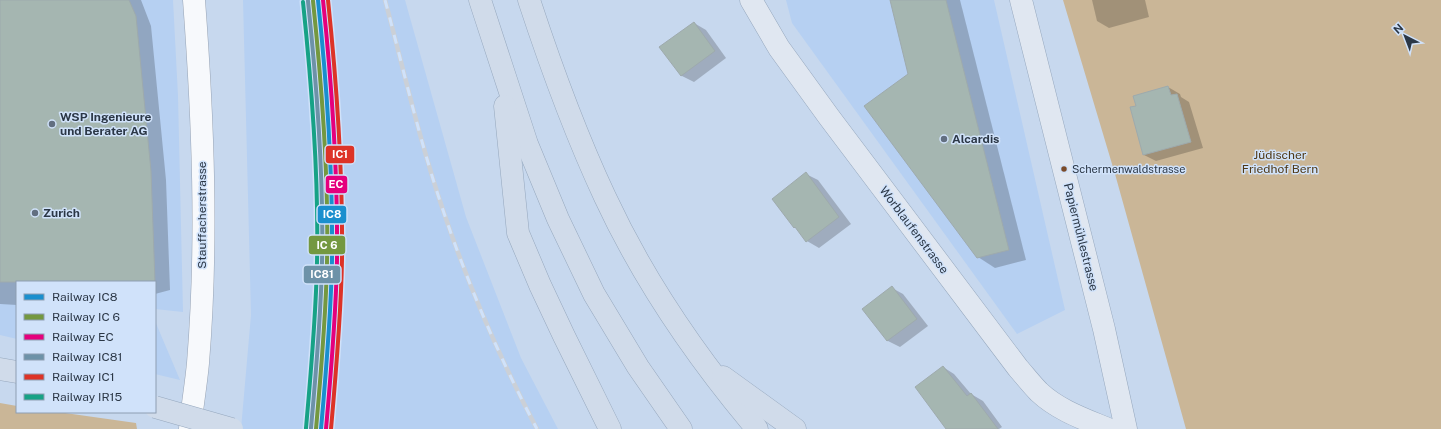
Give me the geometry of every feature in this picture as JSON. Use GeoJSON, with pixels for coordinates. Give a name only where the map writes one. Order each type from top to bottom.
{"type":"FeatureCollection","features":[{"type":"Feature","properties":{"kind":"highway"},"geometry":{"type":"LineString","coordinates":[[480,0],[527,144],[555,213],[594,294],[638,367],[681,429]]}},
{"type":"Feature","properties":{"kind":"highway"},"geometry":{"type":"LineString","coordinates":[[529,0],[573,124],[605,198],[643,269],[702,360],[756,429]]}},
{"type":"Feature","properties":{"kind":"highway"},"geometry":{"type":"LineString","coordinates":[[501,65],[518,233],[564,336],[610,429]]}},
{"type":"Feature","properties":{"kind":"highway"},"geometry":{"type":"LineString","coordinates":[[702,360],[795,429]]}},
{"type":"Feature","properties":{"kind":"highway"},"geometry":{"type":"LineString","coordinates":[[0,369],[16,372]]}},
{"type":"Feature","properties":{"kind":"highway"},"geometry":{"type":"LineString","coordinates":[[156,407],[232,429]]}},
{"type":"Feature","properties":{"kind":"main road","name":"Worblaufenstrasse"},"geometry":{"type":"LineString","coordinates":[[751,0],[784,54],[824,111],[1018,368],[1039,392],[1054,403],[1071,414],[1108,429]]}},
{"type":"Feature","properties":{"kind":"main road","name":"Papiermühlestrasse"},"geometry":{"type":"LineString","coordinates":[[1021,0],[1104,329],[1126,429]]}},
{"type":"Feature","properties":{"kind":"street","name":"Stauffacherstrasse"},"geometry":{"type":"LineString","coordinates":[[190,429],[198,355],[202,290],[203,216],[201,116],[194,0]]}},
{"type":"Feature","properties":{"kind":"shaded area"},"geometry":{"type":"Polygon","coordinates":[[[0,0],[173,0],[178,96],[183,312],[156,309],[156,281],[16,281],[16,339],[0,335],[0,0]]]}},
{"type":"Feature","properties":{"kind":"shaded area"},"geometry":{"type":"Polygon","coordinates":[[[243,0],[405,0],[466,217],[521,358],[558,429],[241,429],[251,315],[243,0]]]}},
{"type":"Feature","properties":{"kind":"shaded area"},"geometry":{"type":"Polygon","coordinates":[[[786,0],[994,0],[1065,310],[1017,334],[792,23],[786,0]]]}},
{"type":"Feature","properties":{"kind":"shaded area"},"geometry":{"type":"Polygon","coordinates":[[[156,323],[180,380],[156,374],[156,323]]]}},
{"type":"Feature","properties":{"kind":"green space","name":"Jüdischer Friedhof Bern"},"geometry":{"type":"Polygon","coordinates":[[[1063,0],[1441,0],[1441,429],[1186,429],[1115,174],[1063,0]]]}},
{"type":"Feature","properties":{"kind":"green space"},"geometry":{"type":"Polygon","coordinates":[[[0,403],[16,406],[16,413],[65,413],[136,423],[137,429],[0,429],[0,403]]]}},
{"type":"Feature","properties":{"kind":"building"},"geometry":{"type":"Polygon","coordinates":[[[0,0],[129,0],[136,16],[151,171],[155,281],[0,282],[0,0]]]}},
{"type":"Feature","properties":{"kind":"building"},"geometry":{"type":"Polygon","coordinates":[[[890,0],[946,0],[1009,250],[977,258],[864,106],[908,74],[890,0]]]}},
{"type":"Feature","properties":{"kind":"building"},"geometry":{"type":"Polygon","coordinates":[[[694,22],[715,51],[681,76],[659,47],[694,22]]]}},
{"type":"Feature","properties":{"kind":"building"},"geometry":{"type":"Polygon","coordinates":[[[1168,86],[1171,95],[1177,94],[1191,142],[1143,155],[1130,107],[1136,106],[1133,96],[1168,86]]]}},
{"type":"Feature","properties":{"kind":"building"},"geometry":{"type":"Polygon","coordinates":[[[806,172],[839,217],[806,242],[772,199],[806,172]]]}},
{"type":"Feature","properties":{"kind":"building"},"geometry":{"type":"Polygon","coordinates":[[[892,286],[917,319],[887,341],[862,309],[892,286]]]}},
{"type":"Feature","properties":{"kind":"building"},"geometry":{"type":"Polygon","coordinates":[[[943,366],[967,396],[971,393],[998,429],[946,429],[915,387],[943,366]]]}},
{"type":"Feature","properties":{"kind":"railway"},"geometry":{"type":"LineString","coordinates":[[385,0],[427,160],[454,241],[486,322],[510,376],[537,429]]}},
{"type":"Feature","properties":{"kind":"rail line","name":"IC8"},"geometry":{"type":"LineString","coordinates":[[318,0],[329,130],[332,195],[331,302],[321,429]]}},
{"type":"Feature","properties":{"kind":"rail line","name":"EC"},"geometry":{"type":"LineString","coordinates":[[323,0],[334,130],[337,227],[336,302],[326,429]]}},
{"type":"Feature","properties":{"kind":"rail line","name":"IC1"},"geometry":{"type":"LineString","coordinates":[[328,0],[339,130],[342,195],[341,302],[331,429]]}},
{"type":"Feature","properties":{"kind":"rail line","name":"IC81"},"geometry":{"type":"LineString","coordinates":[[308,1],[319,131],[322,197],[321,283],[311,428]]}},
{"type":"Feature","properties":{"kind":"rail line","name":"IR15"},"geometry":{"type":"LineString","coordinates":[[303,2],[314,132],[317,197],[316,283],[306,428]]}},
{"type":"Feature","properties":{"kind":"transit line"},"geometry":{"type":"LineString","coordinates":[[313,1],[324,131],[327,196],[326,283],[316,429]]}},
{"type":"Feature","properties":{"kind":"place","name":"WSP Ingenieure und Berater AG"},"geometry":{"type":"Point","coordinates":[52,124]}},
{"type":"Feature","properties":{"kind":"place","name":"Alcardis"},"geometry":{"type":"Point","coordinates":[944,139]}},
{"type":"Feature","properties":{"kind":"place","name":"Schermenwaldstrasse"},"geometry":{"type":"Point","coordinates":[1064,169]}},
{"type":"Feature","properties":{"kind":"place","name":"Zurich"},"geometry":{"type":"Point","coordinates":[35,213]}}]}
